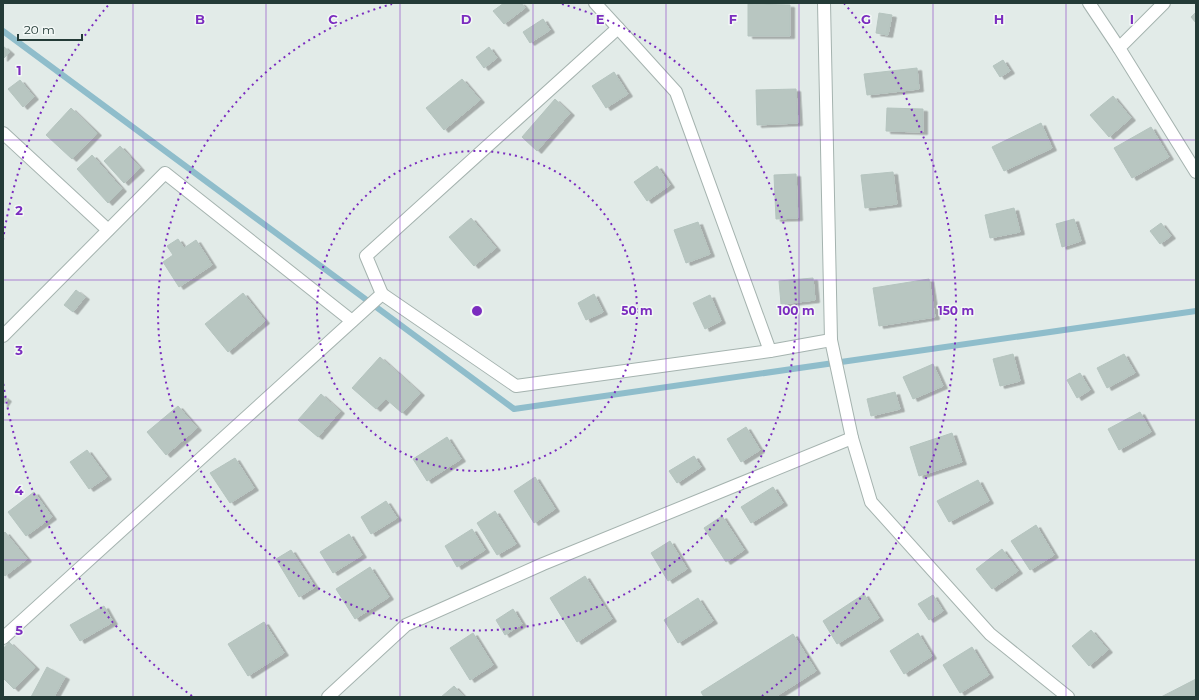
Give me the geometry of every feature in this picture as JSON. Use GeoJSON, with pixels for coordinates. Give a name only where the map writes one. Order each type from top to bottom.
{"type":"FeatureCollection","features":[{"type":"Feature","properties":{"kind":"street"},"geometry":{"type":"LineString","coordinates":[[595,3],[676,92],[770,351]]}},
{"type":"Feature","properties":{"kind":"street"},"geometry":{"type":"LineString","coordinates":[[824,3],[831,340],[852,438],[872,502],[990,634],[1068,697]]}},
{"type":"Feature","properties":{"kind":"street"},"geometry":{"type":"LineString","coordinates":[[1089,3],[1119,48],[1196,172]]}},
{"type":"Feature","properties":{"kind":"street"},"geometry":{"type":"LineString","coordinates":[[1119,48],[1164,3]]}},
{"type":"Feature","properties":{"kind":"street"},"geometry":{"type":"LineString","coordinates":[[618,28],[366,256],[378,297],[516,386],[770,351],[831,340]]}},
{"type":"Feature","properties":{"kind":"street"},"geometry":{"type":"LineString","coordinates":[[3,133],[108,230]]}},
{"type":"Feature","properties":{"kind":"street"},"geometry":{"type":"LineString","coordinates":[[3,336],[165,173],[352,321]]}},
{"type":"Feature","properties":{"kind":"street"},"geometry":{"type":"LineString","coordinates":[[3,638],[378,297]]}},
{"type":"Feature","properties":{"kind":"street"},"geometry":{"type":"LineString","coordinates":[[328,697],[406,625],[543,564],[852,438]]}},
{"type":"Feature","properties":{"kind":"building"},"geometry":{"type":"Polygon","coordinates":[[[504,3],[521,3],[525,8],[504,24],[493,11],[504,3]]]}},
{"type":"Feature","properties":{"kind":"building"},"geometry":{"type":"Polygon","coordinates":[[[748,4],[790,5],[790,36],[748,36],[748,4]]]}},
{"type":"Feature","properties":{"kind":"building"},"geometry":{"type":"Polygon","coordinates":[[[1196,12],[1196,23],[1191,17],[1196,12]]]}},
{"type":"Feature","properties":{"kind":"building"},"geometry":{"type":"Polygon","coordinates":[[[879,13],[892,15],[888,35],[876,33],[879,13]]]}},
{"type":"Feature","properties":{"kind":"building"},"geometry":{"type":"Polygon","coordinates":[[[543,19],[550,30],[530,43],[523,32],[543,19]]]}},
{"type":"Feature","properties":{"kind":"building"},"geometry":{"type":"Polygon","coordinates":[[[3,46],[10,52],[3,59],[3,46]]]}},
{"type":"Feature","properties":{"kind":"building"},"geometry":{"type":"Polygon","coordinates":[[[489,47],[497,58],[484,68],[476,57],[489,47]]]}},
{"type":"Feature","properties":{"kind":"building"},"geometry":{"type":"Polygon","coordinates":[[[1003,60],[1010,71],[1000,77],[993,66],[1003,60]]]}},
{"type":"Feature","properties":{"kind":"building"},"geometry":{"type":"Polygon","coordinates":[[[917,68],[919,89],[867,95],[864,74],[917,68]]]}},
{"type":"Feature","properties":{"kind":"building"},"geometry":{"type":"Polygon","coordinates":[[[614,72],[628,94],[606,108],[592,86],[614,72]]]}},
{"type":"Feature","properties":{"kind":"building"},"geometry":{"type":"Polygon","coordinates":[[[462,79],[480,100],[444,130],[426,108],[462,79]]]}},
{"type":"Feature","properties":{"kind":"building"},"geometry":{"type":"Polygon","coordinates":[[[20,80],[34,97],[23,107],[8,89],[20,80]]]}},
{"type":"Feature","properties":{"kind":"building"},"geometry":{"type":"Polygon","coordinates":[[[796,89],[798,123],[757,125],[756,90],[796,89]]]}},
{"type":"Feature","properties":{"kind":"building"},"geometry":{"type":"Polygon","coordinates":[[[1113,96],[1131,118],[1109,137],[1090,115],[1113,96]]]}},
{"type":"Feature","properties":{"kind":"building"},"geometry":{"type":"Polygon","coordinates":[[[555,99],[570,113],[537,151],[522,137],[555,99]]]}},
{"type":"Feature","properties":{"kind":"building"},"geometry":{"type":"Polygon","coordinates":[[[71,108],[97,133],[72,159],[46,135],[71,108]]]}},
{"type":"Feature","properties":{"kind":"building"},"geometry":{"type":"Polygon","coordinates":[[[887,108],[923,109],[923,132],[886,131],[887,108]]]}},
{"type":"Feature","properties":{"kind":"building"},"geometry":{"type":"Polygon","coordinates":[[[1041,123],[1052,148],[1004,171],[992,147],[1041,123]]]}},
{"type":"Feature","properties":{"kind":"building"},"geometry":{"type":"Polygon","coordinates":[[[1151,127],[1169,157],[1132,178],[1114,148],[1151,127]]]}},
{"type":"Feature","properties":{"kind":"building"},"geometry":{"type":"Polygon","coordinates":[[[120,146],[140,168],[124,183],[104,161],[120,146]]]}},
{"type":"Feature","properties":{"kind":"building"},"geometry":{"type":"Polygon","coordinates":[[[92,155],[122,189],[108,203],[77,169],[92,155]]]}},
{"type":"Feature","properties":{"kind":"building"},"geometry":{"type":"Polygon","coordinates":[[[657,166],[670,185],[647,201],[634,182],[657,166]]]}},
{"type":"Feature","properties":{"kind":"building"},"geometry":{"type":"Polygon","coordinates":[[[893,172],[897,204],[865,208],[861,175],[893,172]]]}},
{"type":"Feature","properties":{"kind":"building"},"geometry":{"type":"Polygon","coordinates":[[[796,174],[798,218],[776,219],[774,175],[796,174]]]}},
{"type":"Feature","properties":{"kind":"building"},"geometry":{"type":"Polygon","coordinates":[[[1014,208],[1020,232],[990,238],[985,215],[1014,208]]]}},
{"type":"Feature","properties":{"kind":"building"},"geometry":{"type":"Polygon","coordinates":[[[471,218],[496,248],[474,266],[449,237],[471,218]]]}},
{"type":"Feature","properties":{"kind":"building"},"geometry":{"type":"Polygon","coordinates":[[[1074,219],[1081,241],[1062,247],[1056,224],[1074,219]]]}},
{"type":"Feature","properties":{"kind":"building"},"geometry":{"type":"Polygon","coordinates":[[[698,222],[710,254],[686,263],[674,230],[698,222]]]}},
{"type":"Feature","properties":{"kind":"building"},"geometry":{"type":"Polygon","coordinates":[[[1161,223],[1171,236],[1160,244],[1150,231],[1161,223]]]}},
{"type":"Feature","properties":{"kind":"building"},"geometry":{"type":"Polygon","coordinates":[[[178,239],[184,248],[196,240],[212,265],[179,287],[163,262],[173,255],[167,246],[178,239]]]}},
{"type":"Feature","properties":{"kind":"building"},"geometry":{"type":"Polygon","coordinates":[[[813,278],[815,300],[781,304],[779,281],[813,278]]]}},
{"type":"Feature","properties":{"kind":"building"},"geometry":{"type":"Polygon","coordinates":[[[929,279],[935,317],[879,326],[873,288],[929,279]]]}},
{"type":"Feature","properties":{"kind":"building"},"geometry":{"type":"Polygon","coordinates":[[[76,290],[85,297],[73,312],[64,305],[76,290]]]}},
{"type":"Feature","properties":{"kind":"building"},"geometry":{"type":"Polygon","coordinates":[[[243,293],[265,321],[228,352],[205,324],[243,293]]]}},
{"type":"Feature","properties":{"kind":"building"},"geometry":{"type":"Polygon","coordinates":[[[594,294],[603,312],[586,320],[578,303],[594,294]]]}},
{"type":"Feature","properties":{"kind":"building"},"geometry":{"type":"Polygon","coordinates":[[[710,295],[721,321],[705,329],[693,303],[710,295]]]}},
{"type":"Feature","properties":{"kind":"building"},"geometry":{"type":"Polygon","coordinates":[[[1013,354],[1020,381],[1000,386],[993,359],[1013,354]]]}},
{"type":"Feature","properties":{"kind":"building"},"geometry":{"type":"Polygon","coordinates":[[[1124,354],[1135,373],[1107,388],[1097,368],[1124,354]]]}},
{"type":"Feature","properties":{"kind":"building"},"geometry":{"type":"Polygon","coordinates":[[[380,357],[420,393],[402,413],[386,399],[376,409],[352,388],[380,357]]]}},
{"type":"Feature","properties":{"kind":"building"},"geometry":{"type":"Polygon","coordinates":[[[933,364],[943,386],[913,399],[903,377],[933,364]]]}},
{"type":"Feature","properties":{"kind":"building"},"geometry":{"type":"Polygon","coordinates":[[[1080,373],[1090,390],[1077,398],[1067,380],[1080,373]]]}},
{"type":"Feature","properties":{"kind":"building"},"geometry":{"type":"Polygon","coordinates":[[[895,392],[900,409],[871,416],[867,399],[895,392]]]}},
{"type":"Feature","properties":{"kind":"building"},"geometry":{"type":"Polygon","coordinates":[[[321,394],[340,411],[318,437],[298,420],[321,394]]]}},
{"type":"Feature","properties":{"kind":"building"},"geometry":{"type":"Polygon","coordinates":[[[3,396],[7,399],[3,405],[3,396]]]}},
{"type":"Feature","properties":{"kind":"building"},"geometry":{"type":"Polygon","coordinates":[[[178,406],[197,428],[166,455],[147,432],[178,406]]]}},
{"type":"Feature","properties":{"kind":"building"},"geometry":{"type":"Polygon","coordinates":[[[1140,412],[1151,432],[1119,450],[1108,429],[1140,412]]]}},
{"type":"Feature","properties":{"kind":"building"},"geometry":{"type":"Polygon","coordinates":[[[746,427],[760,450],[741,462],[727,439],[746,427]]]}},
{"type":"Feature","properties":{"kind":"building"},"geometry":{"type":"Polygon","coordinates":[[[952,433],[962,462],[919,476],[910,447],[952,433]]]}},
{"type":"Feature","properties":{"kind":"building"},"geometry":{"type":"Polygon","coordinates":[[[447,437],[461,459],[427,481],[413,459],[447,437]]]}},
{"type":"Feature","properties":{"kind":"building"},"geometry":{"type":"Polygon","coordinates":[[[87,450],[107,477],[89,489],[70,462],[87,450]]]}},
{"type":"Feature","properties":{"kind":"building"},"geometry":{"type":"Polygon","coordinates":[[[694,456],[701,467],[677,483],[669,471],[694,456]]]}},
{"type":"Feature","properties":{"kind":"building"},"geometry":{"type":"Polygon","coordinates":[[[235,458],[254,488],[230,503],[210,473],[235,458]]]}},
{"type":"Feature","properties":{"kind":"building"},"geometry":{"type":"Polygon","coordinates":[[[535,477],[555,509],[534,523],[514,491],[535,477]]]}},
{"type":"Feature","properties":{"kind":"building"},"geometry":{"type":"Polygon","coordinates":[[[978,480],[989,501],[949,522],[937,501],[978,480]]]}},
{"type":"Feature","properties":{"kind":"building"},"geometry":{"type":"Polygon","coordinates":[[[773,487],[783,503],[751,523],[741,507],[773,487]]]}},
{"type":"Feature","properties":{"kind":"building"},"geometry":{"type":"Polygon","coordinates":[[[34,492],[52,517],[26,536],[8,512],[34,492]]]}},
{"type":"Feature","properties":{"kind":"building"},"geometry":{"type":"Polygon","coordinates":[[[386,501],[397,518],[371,534],[361,517],[386,501]]]}},
{"type":"Feature","properties":{"kind":"building"},"geometry":{"type":"Polygon","coordinates":[[[495,511],[516,544],[497,555],[477,523],[495,511]]]}},
{"type":"Feature","properties":{"kind":"building"},"geometry":{"type":"Polygon","coordinates":[[[722,516],[744,550],[726,562],[704,528],[722,516]]]}},
{"type":"Feature","properties":{"kind":"building"},"geometry":{"type":"Polygon","coordinates":[[[1036,525],[1054,555],[1030,570],[1011,541],[1036,525]]]}},
{"type":"Feature","properties":{"kind":"building"},"geometry":{"type":"Polygon","coordinates":[[[472,529],[485,550],[457,567],[445,546],[472,529]]]}},
{"type":"Feature","properties":{"kind":"building"},"geometry":{"type":"Polygon","coordinates":[[[5,532],[27,559],[5,576],[3,573],[3,534],[5,532]]]}},
{"type":"Feature","properties":{"kind":"building"},"geometry":{"type":"Polygon","coordinates":[[[349,534],[362,555],[333,573],[320,552],[349,534]]]}},
{"type":"Feature","properties":{"kind":"building"},"geometry":{"type":"Polygon","coordinates":[[[670,541],[687,569],[668,581],[651,553],[670,541]]]}},
{"type":"Feature","properties":{"kind":"building"},"geometry":{"type":"Polygon","coordinates":[[[1002,549],[1018,571],[992,589],[976,569],[1002,549]]]}},
{"type":"Feature","properties":{"kind":"building"},"geometry":{"type":"Polygon","coordinates":[[[291,550],[315,587],[299,597],[276,559],[291,550]]]}},
{"type":"Feature","properties":{"kind":"building"},"geometry":{"type":"Polygon","coordinates":[[[370,567],[389,597],[355,619],[336,589],[370,567]]]}},
{"type":"Feature","properties":{"kind":"building"},"geometry":{"type":"Polygon","coordinates":[[[585,576],[612,619],[577,642],[550,598],[585,576]]]}},
{"type":"Feature","properties":{"kind":"building"},"geometry":{"type":"Polygon","coordinates":[[[864,594],[879,618],[837,644],[823,621],[864,594]]]}},
{"type":"Feature","properties":{"kind":"building"},"geometry":{"type":"Polygon","coordinates":[[[933,595],[943,611],[929,620],[918,604],[933,595]]]}},
{"type":"Feature","properties":{"kind":"building"},"geometry":{"type":"Polygon","coordinates":[[[698,598],[713,621],[678,643],[664,620],[698,598]]]}},
{"type":"Feature","properties":{"kind":"building"},"geometry":{"type":"Polygon","coordinates":[[[104,606],[113,622],[80,641],[70,625],[104,606]]]}},
{"type":"Feature","properties":{"kind":"building"},"geometry":{"type":"Polygon","coordinates":[[[513,609],[522,624],[505,635],[496,620],[513,609]]]}},
{"type":"Feature","properties":{"kind":"building"},"geometry":{"type":"Polygon","coordinates":[[[264,622],[284,653],[248,676],[228,644],[264,622]]]}},
{"type":"Feature","properties":{"kind":"building"},"geometry":{"type":"Polygon","coordinates":[[[1091,630],[1108,650],[1089,666],[1072,646],[1091,630]]]}},
{"type":"Feature","properties":{"kind":"building"},"geometry":{"type":"Polygon","coordinates":[[[473,633],[493,665],[470,680],[450,648],[473,633]]]}},
{"type":"Feature","properties":{"kind":"building"},"geometry":{"type":"Polygon","coordinates":[[[918,633],[932,656],[904,674],[890,651],[918,633]]]}},
{"type":"Feature","properties":{"kind":"building"},"geometry":{"type":"Polygon","coordinates":[[[793,634],[816,671],[775,697],[704,697],[701,692],[793,634]]]}},
{"type":"Feature","properties":{"kind":"building"},"geometry":{"type":"Polygon","coordinates":[[[9,642],[35,667],[14,689],[3,678],[3,649],[9,642]]]}},
{"type":"Feature","properties":{"kind":"building"},"geometry":{"type":"Polygon","coordinates":[[[972,647],[989,675],[960,693],[943,665],[972,647]]]}},
{"type":"Feature","properties":{"kind":"building"},"geometry":{"type":"Polygon","coordinates":[[[47,667],[65,677],[54,697],[31,697],[47,667]]]}},
{"type":"Feature","properties":{"kind":"building"},"geometry":{"type":"Polygon","coordinates":[[[1196,679],[1196,697],[1161,697],[1196,679]]]}},
{"type":"Feature","properties":{"kind":"building"},"geometry":{"type":"Polygon","coordinates":[[[454,686],[464,697],[441,697],[454,686]]]}},
{"type":"Feature","properties":{"kind":"waterway"},"geometry":{"type":"LineString","coordinates":[[3,31],[514,409],[1196,311]]}}]}
